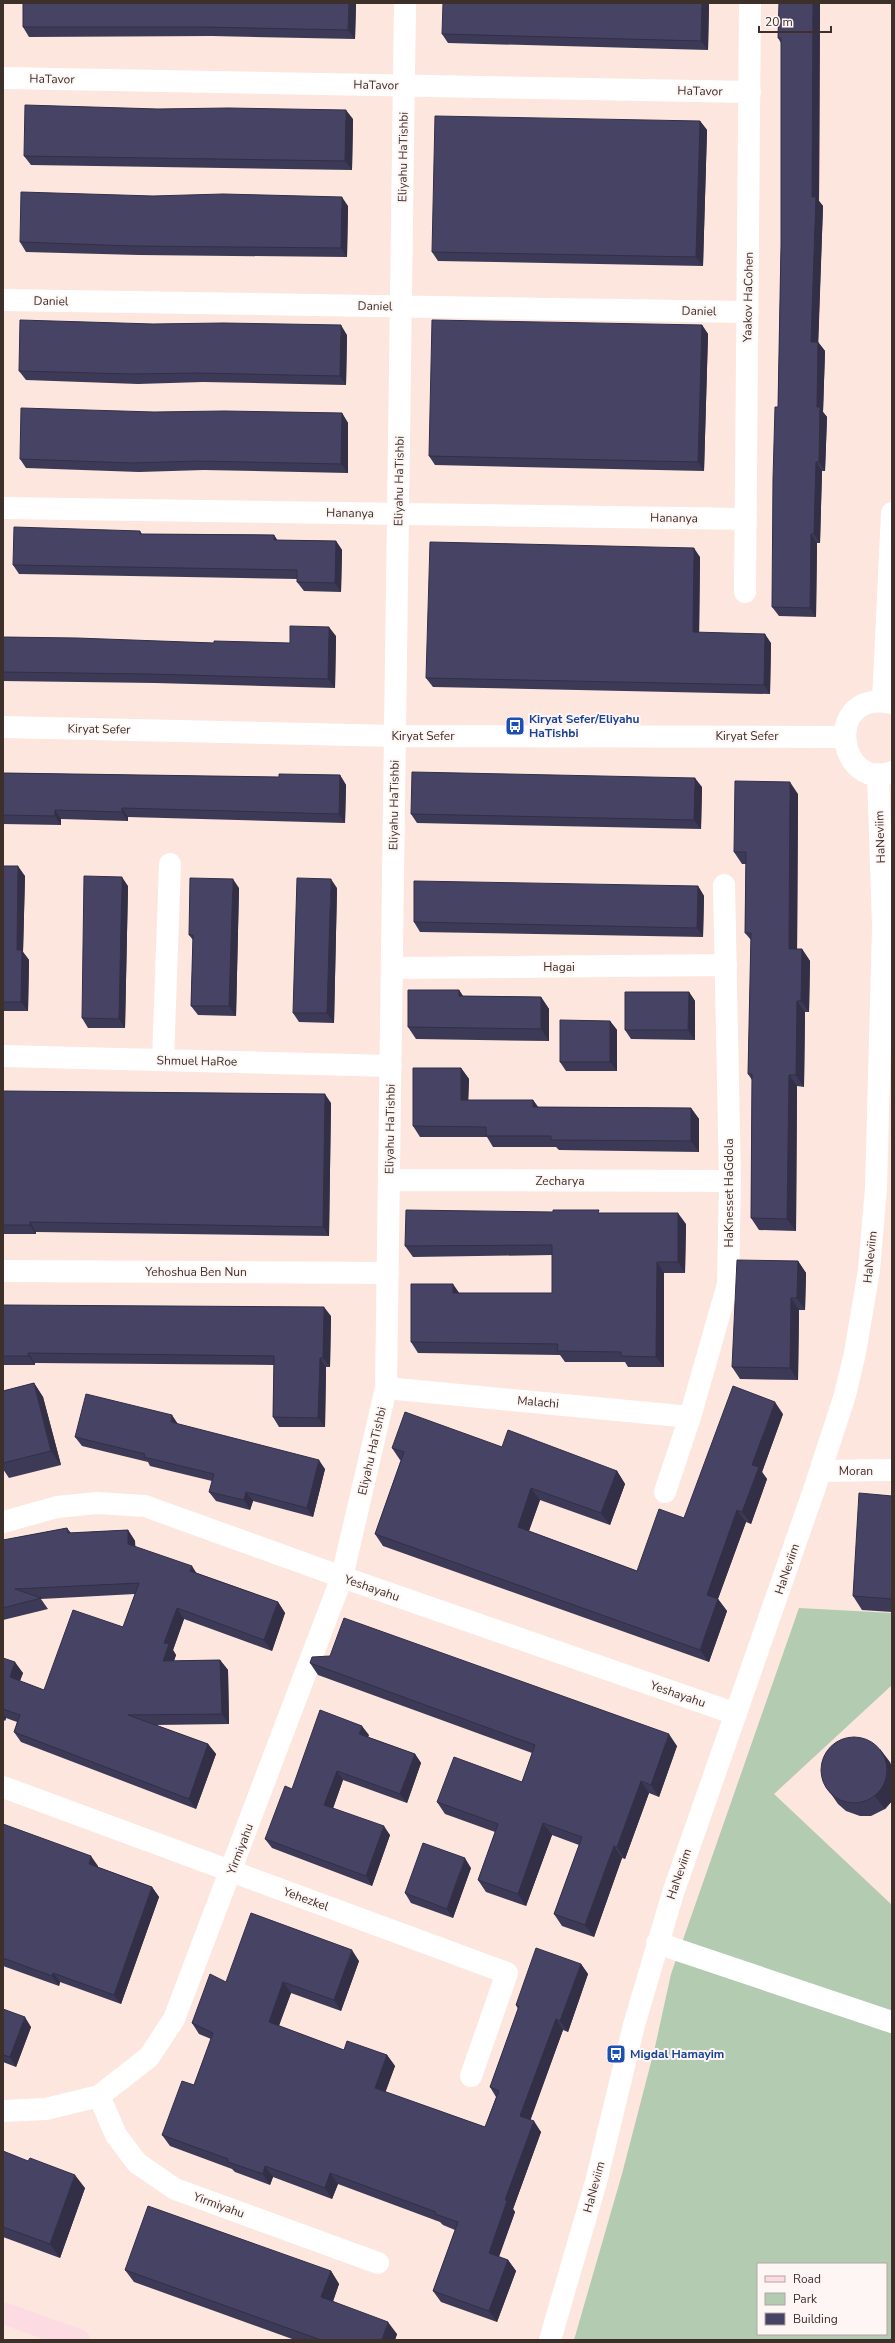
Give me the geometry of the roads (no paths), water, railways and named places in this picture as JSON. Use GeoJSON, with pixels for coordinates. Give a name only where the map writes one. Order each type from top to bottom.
{"type":"FeatureCollection","features":[{"type":"Feature","properties":{"kind":"main road"},"geometry":{"type":"LineString","coordinates":[[3,2313],[79,2340]]}},
{"type":"Feature","properties":{"kind":"street","name":"Eliyahu HaTishbi"},"geometry":{"type":"LineString","coordinates":[[342,1577],[386,1388],[405,3]]}},
{"type":"Feature","properties":{"kind":"street","name":"Yaakov HaCohen"},"geometry":{"type":"LineString","coordinates":[[745,592],[750,3]]}},
{"type":"Feature","properties":{"kind":"street","name":"HaTavor"},"geometry":{"type":"LineString","coordinates":[[3,78],[750,92]]}},
{"type":"Feature","properties":{"kind":"street","name":"Daniel"},"geometry":{"type":"LineString","coordinates":[[3,300],[748,312]]}},
{"type":"Feature","properties":{"kind":"street","name":"Hananya"},"geometry":{"type":"LineString","coordinates":[[3,508],[746,519]]}},
{"type":"Feature","properties":{"kind":"street"},"geometry":{"type":"LineString","coordinates":[[885,773],[858,766],[850,757],[844,737],[849,718],[856,711],[864,705],[887,702],[892,513]]}},
{"type":"Feature","properties":{"kind":"street","name":"Kiryat Sefer"},"geometry":{"type":"LineString","coordinates":[[3,727],[395,736],[844,737]]}},
{"type":"Feature","properties":{"kind":"street","name":"HaNeviim"},"geometry":{"type":"LineString","coordinates":[[550,2340],[599,2169],[634,2025],[672,1892],[821,1471],[850,1374],[864,1304],[885,1126],[885,773]]}},
{"type":"Feature","properties":{"kind":"street"},"geometry":{"type":"LineString","coordinates":[[163,1060],[170,864]]}},
{"type":"Feature","properties":{"kind":"street","name":"HaKnesset HaGdola"},"geometry":{"type":"LineString","coordinates":[[665,1492],[690,1417],[728,1284],[730,1181],[724,885]]}},
{"type":"Feature","properties":{"kind":"street","name":"Hagai"},"geometry":{"type":"LineString","coordinates":[[392,968],[726,965]]}},
{"type":"Feature","properties":{"kind":"street","name":"Shmuel HaRoe"},"geometry":{"type":"LineString","coordinates":[[3,1056],[391,1066]]}},
{"type":"Feature","properties":{"kind":"street","name":"Zecharya"},"geometry":{"type":"LineString","coordinates":[[389,1180],[730,1181]]}},
{"type":"Feature","properties":{"kind":"street","name":"Yehoshua Ben Nun"},"geometry":{"type":"LineString","coordinates":[[3,1271],[388,1273]]}},
{"type":"Feature","properties":{"kind":"street","name":"Malachi"},"geometry":{"type":"LineString","coordinates":[[386,1388],[690,1417]]}},
{"type":"Feature","properties":{"kind":"street","name":"Moran"},"geometry":{"type":"LineString","coordinates":[[821,1471],[892,1470]]}},
{"type":"Feature","properties":{"kind":"street","name":"Yeshayahu"},"geometry":{"type":"LineString","coordinates":[[3,1522],[57,1507],[97,1503],[145,1506],[342,1577],[736,1714]]}},
{"type":"Feature","properties":{"kind":"street","name":"Yirmiyahu"},"geometry":{"type":"LineString","coordinates":[[3,2111],[46,2109],[99,2096],[149,2057],[174,2019],[342,1577]]}},
{"type":"Feature","properties":{"kind":"street","name":"Yehezkel"},"geometry":{"type":"LineString","coordinates":[[3,1787],[507,1973],[471,2076]]}},
{"type":"Feature","properties":{"kind":"street"},"geometry":{"type":"LineString","coordinates":[[657,1943],[892,2022]]}},
{"type":"Feature","properties":{"kind":"street","name":"Yirmiyahu"},"geometry":{"type":"LineString","coordinates":[[99,2096],[116,2135],[137,2163],[174,2189],[378,2263]]}},
{"type":"Feature","properties":{"kind":"place","name":"Kiryat Sefer/Eliyahu HaTishbi"},"geometry":{"type":"Point","coordinates":[515,726]}},
{"type":"Feature","properties":{"kind":"place","name":"Migdal Hamayim"},"geometry":{"type":"Point","coordinates":[616,2054]}}]}
